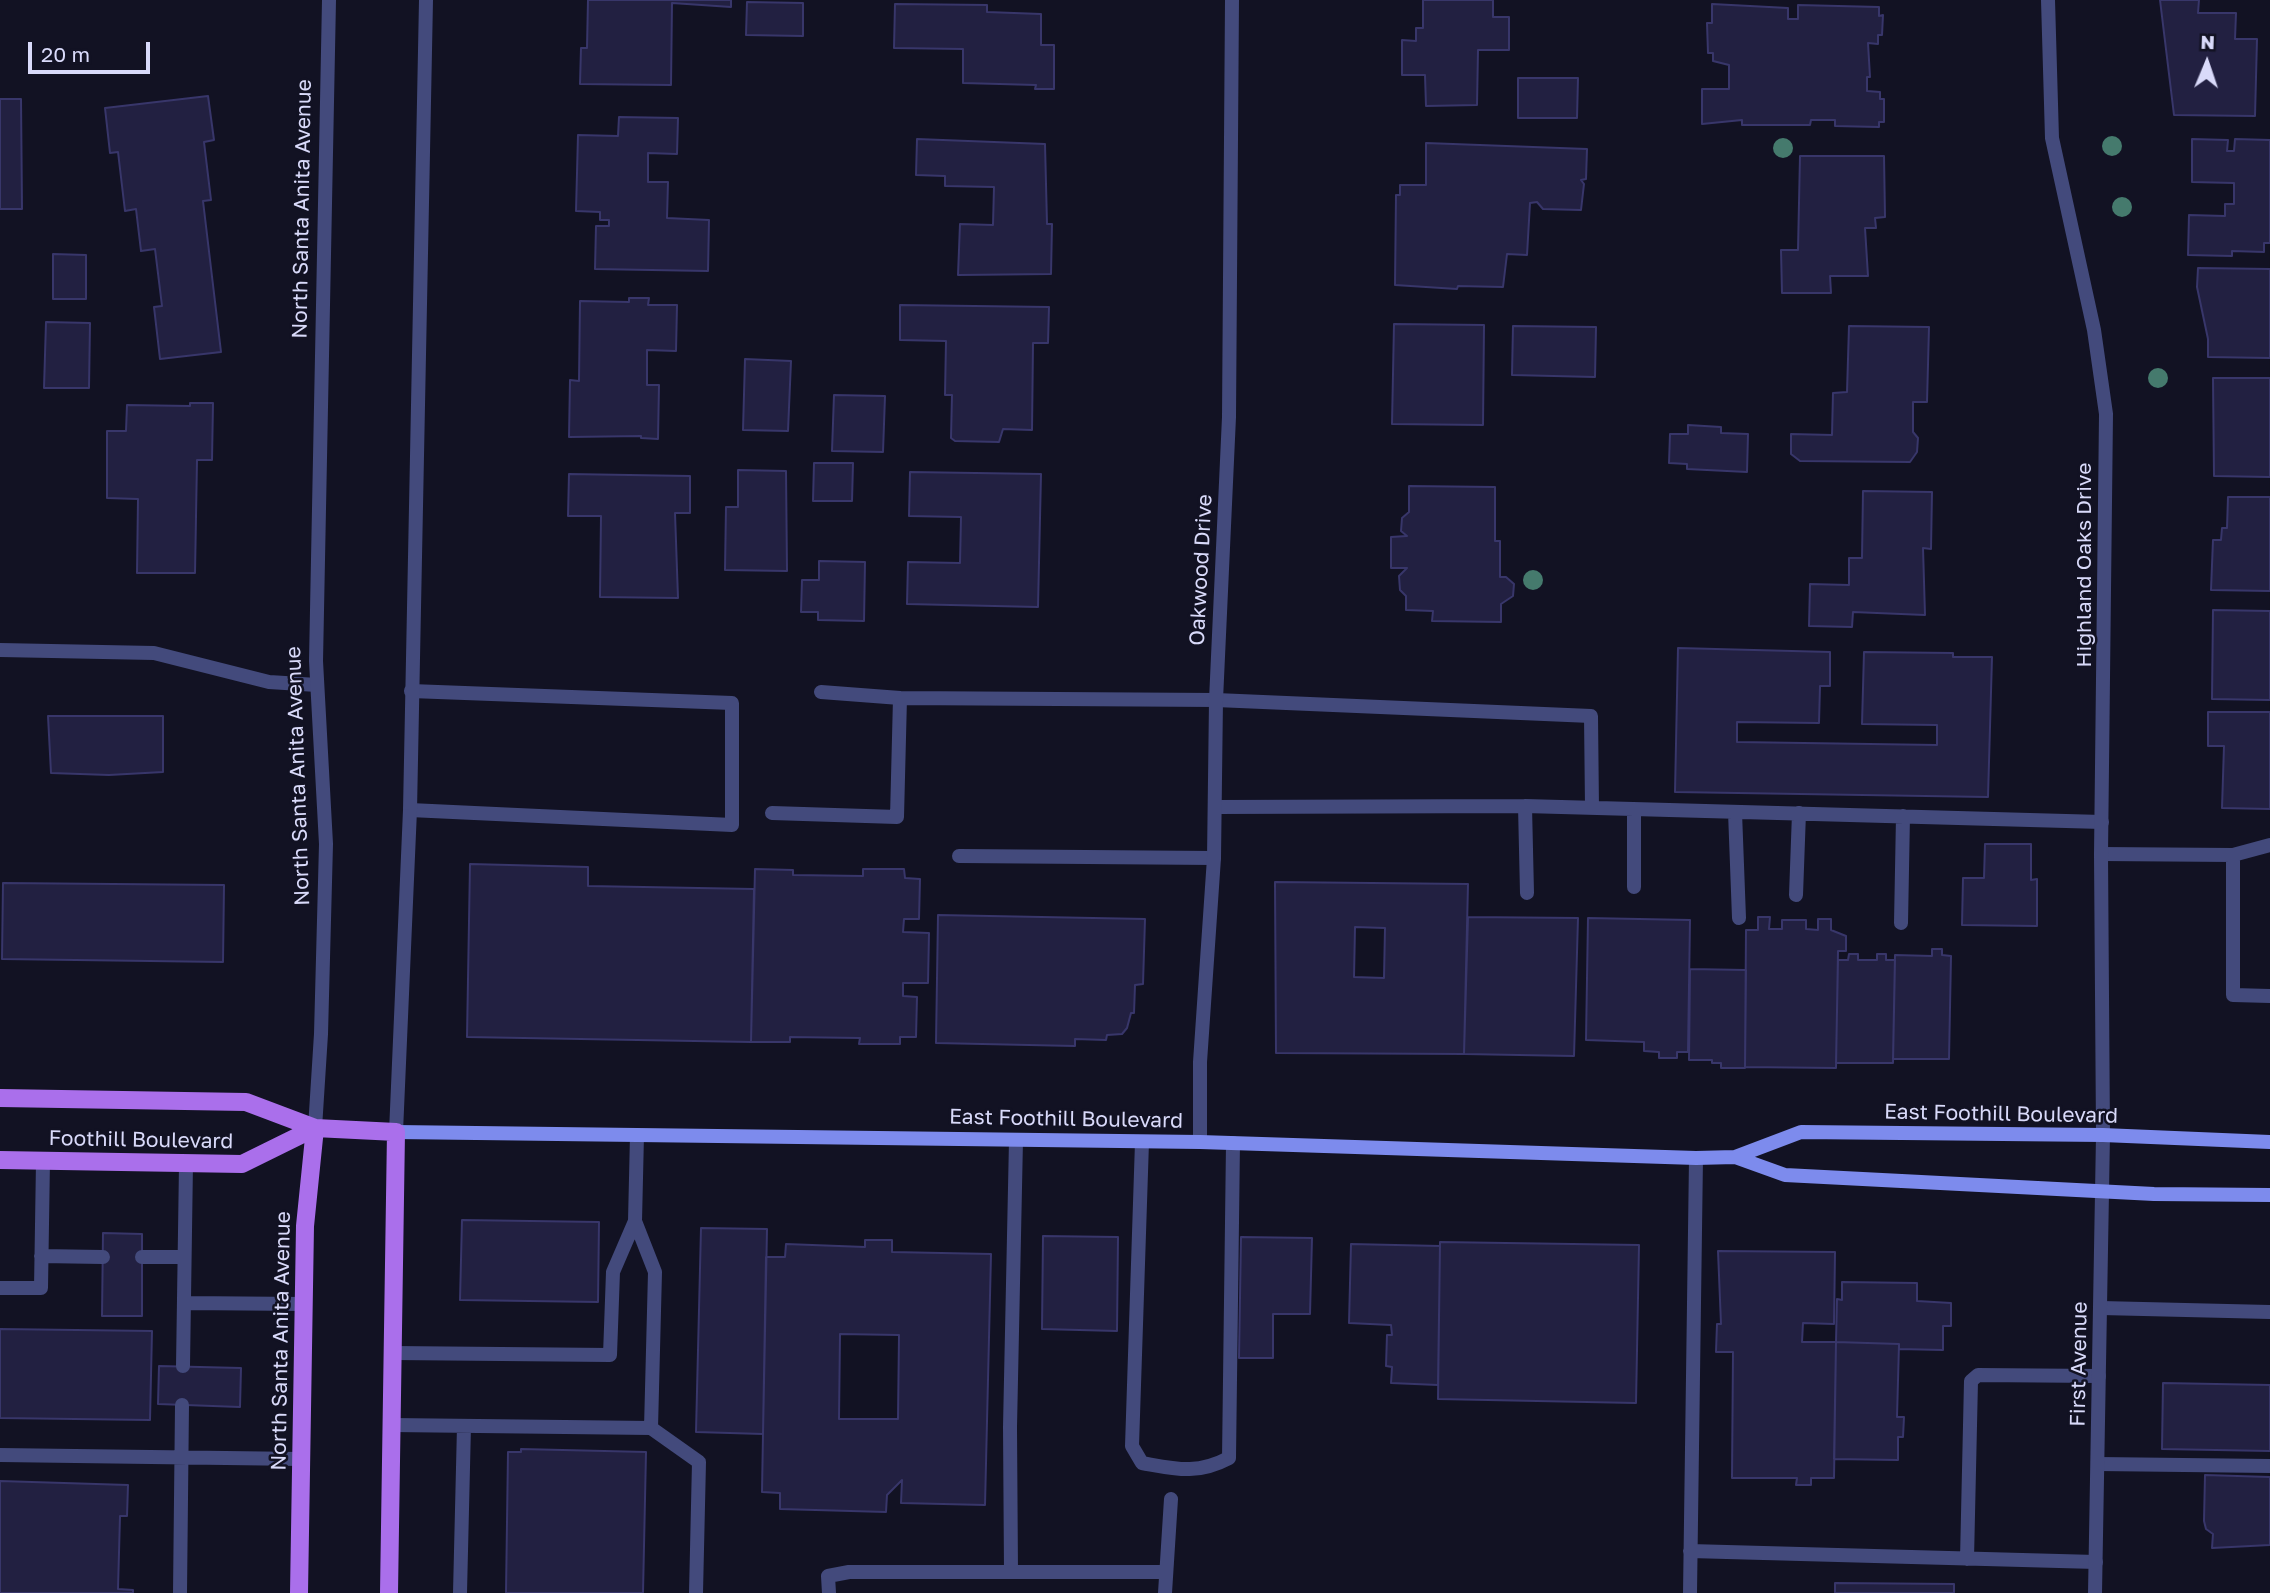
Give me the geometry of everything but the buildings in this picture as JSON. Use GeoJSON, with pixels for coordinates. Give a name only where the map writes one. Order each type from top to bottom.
{"type":"FeatureCollection","features":[{"type":"Feature","properties":{"kind":"main road","name":"Foothill Boulevard"},"geometry":{"type":"LineString","coordinates":[[0,1098],[246,1102],[315,1128],[396,1132]]}},
{"type":"Feature","properties":{"kind":"main road","name":"Foothill Boulevard"},"geometry":{"type":"LineString","coordinates":[[0,1160],[242,1164],[315,1128]]}},
{"type":"Feature","properties":{"kind":"main road","name":"North Santa Anita Avenue"},"geometry":{"type":"LineString","coordinates":[[299,1593],[305,1226],[315,1128]]}},
{"type":"Feature","properties":{"kind":"main road","name":"East Foothill Boulevard"},"geometry":{"type":"LineString","coordinates":[[396,1132],[1200,1142],[1735,1157],[1784,1175],[2270,1195]]}},
{"type":"Feature","properties":{"kind":"main road"},"geometry":{"type":"LineString","coordinates":[[389,1593],[396,1132]]}},
{"type":"Feature","properties":{"kind":"main road","name":"East Foothill Boulevard"},"geometry":{"type":"LineString","coordinates":[[1735,1157],[1801,1132],[2103,1135],[2270,1142]]}},
{"type":"Feature","properties":{"kind":"street","name":"North Santa Anita Avenue"},"geometry":{"type":"LineString","coordinates":[[315,1128],[321,1034],[326,844],[317,685],[329,0]]}},
{"type":"Feature","properties":{"kind":"street"},"geometry":{"type":"LineString","coordinates":[[396,1132],[410,810],[426,0]]}},
{"type":"Feature","properties":{"kind":"street","name":"Oakwood Drive"},"geometry":{"type":"LineString","coordinates":[[1200,1142],[1200,1062],[1214,858],[1216,700],[1229,417],[1232,0]]}},
{"type":"Feature","properties":{"kind":"street","name":"Highland Oaks Drive"},"geometry":{"type":"LineString","coordinates":[[2048,0],[2052,138],[2094,330],[2106,414],[2101,854],[2103,1135]]}},
{"type":"Feature","properties":{"kind":"street"},"geometry":{"type":"LineString","coordinates":[[0,650],[154,653],[269,682],[317,685]]}},
{"type":"Feature","properties":{"kind":"street"},"geometry":{"type":"LineString","coordinates":[[410,810],[732,825],[732,703],[411,691]]}},
{"type":"Feature","properties":{"kind":"street"},"geometry":{"type":"LineString","coordinates":[[821,692],[900,698],[1216,700],[1591,716],[1592,808]]}},
{"type":"Feature","properties":{"kind":"street"},"geometry":{"type":"LineString","coordinates":[[772,813],[897,817],[900,698]]}},
{"type":"Feature","properties":{"kind":"street"},"geometry":{"type":"LineString","coordinates":[[1216,807],[1525,806],[2102,822]]}},
{"type":"Feature","properties":{"kind":"street"},"geometry":{"type":"LineString","coordinates":[[1525,806],[1527,893]]}},
{"type":"Feature","properties":{"kind":"street"},"geometry":{"type":"LineString","coordinates":[[1634,809],[1634,887]]}},
{"type":"Feature","properties":{"kind":"street"},"geometry":{"type":"LineString","coordinates":[[1735,812],[1739,918]]}},
{"type":"Feature","properties":{"kind":"street"},"geometry":{"type":"LineString","coordinates":[[1796,895],[1799,813]]}},
{"type":"Feature","properties":{"kind":"street"},"geometry":{"type":"LineString","coordinates":[[1901,923],[1903,816]]}},
{"type":"Feature","properties":{"kind":"street"},"geometry":{"type":"LineString","coordinates":[[2101,854],[2233,855],[2270,845]]}},
{"type":"Feature","properties":{"kind":"street"},"geometry":{"type":"LineString","coordinates":[[2233,855],[2233,995],[2270,996]]}},
{"type":"Feature","properties":{"kind":"street"},"geometry":{"type":"LineString","coordinates":[[960,856],[1214,858]]}},
{"type":"Feature","properties":{"kind":"street"},"geometry":{"type":"LineString","coordinates":[[393,1353],[610,1355],[613,1272],[635,1221],[637,1135]]}},
{"type":"Feature","properties":{"kind":"street","name":"First Avenue"},"geometry":{"type":"LineString","coordinates":[[2095,1593],[2103,1135]]}},
{"type":"Feature","properties":{"kind":"street"},"geometry":{"type":"LineString","coordinates":[[1011,1572],[1010,1427],[1016,1140]]}},
{"type":"Feature","properties":{"kind":"street"},"geometry":{"type":"LineString","coordinates":[[1142,1142],[1132,1446],[1142,1463],[1178,1470],[1208,1469],[1229,1458],[1233,1143]]}},
{"type":"Feature","properties":{"kind":"street"},"geometry":{"type":"LineString","coordinates":[[1690,1593],[1696,1157]]}},
{"type":"Feature","properties":{"kind":"street"},"geometry":{"type":"LineString","coordinates":[[0,1288],[41,1288],[43,1161]]}},
{"type":"Feature","properties":{"kind":"street"},"geometry":{"type":"LineString","coordinates":[[183,1366],[186,1164]]}},
{"type":"Feature","properties":{"kind":"street"},"geometry":{"type":"LineString","coordinates":[[635,1221],[655,1272],[651,1428]]}},
{"type":"Feature","properties":{"kind":"street"},"geometry":{"type":"LineString","coordinates":[[41,1256],[103,1256]]}},
{"type":"Feature","properties":{"kind":"street"},"geometry":{"type":"LineString","coordinates":[[142,1256],[184,1257]]}},
{"type":"Feature","properties":{"kind":"street"},"geometry":{"type":"LineString","coordinates":[[184,1303],[304,1304]]}},
{"type":"Feature","properties":{"kind":"street"},"geometry":{"type":"LineString","coordinates":[[2101,1308],[2270,1312]]}},
{"type":"Feature","properties":{"kind":"street"},"geometry":{"type":"LineString","coordinates":[[1967,1559],[1971,1381],[1978,1375],[2099,1376]]}},
{"type":"Feature","properties":{"kind":"street"},"geometry":{"type":"LineString","coordinates":[[180,1593],[182,1405]]}},
{"type":"Feature","properties":{"kind":"street"},"geometry":{"type":"LineString","coordinates":[[392,1425],[651,1428],[699,1462],[696,1593]]}},
{"type":"Feature","properties":{"kind":"street"},"geometry":{"type":"LineString","coordinates":[[460,1593],[464,1426]]}},
{"type":"Feature","properties":{"kind":"street"},"geometry":{"type":"LineString","coordinates":[[0,1455],[301,1460]]}},
{"type":"Feature","properties":{"kind":"street"},"geometry":{"type":"LineString","coordinates":[[2098,1464],[2270,1466]]}},
{"type":"Feature","properties":{"kind":"street"},"geometry":{"type":"LineString","coordinates":[[1165,1593],[1171,1499]]}},
{"type":"Feature","properties":{"kind":"street"},"geometry":{"type":"LineString","coordinates":[[1690,1551],[2096,1562]]}},
{"type":"Feature","properties":{"kind":"street"},"geometry":{"type":"LineString","coordinates":[[829,1593],[828,1576],[849,1572],[1166,1572]]}}]}
